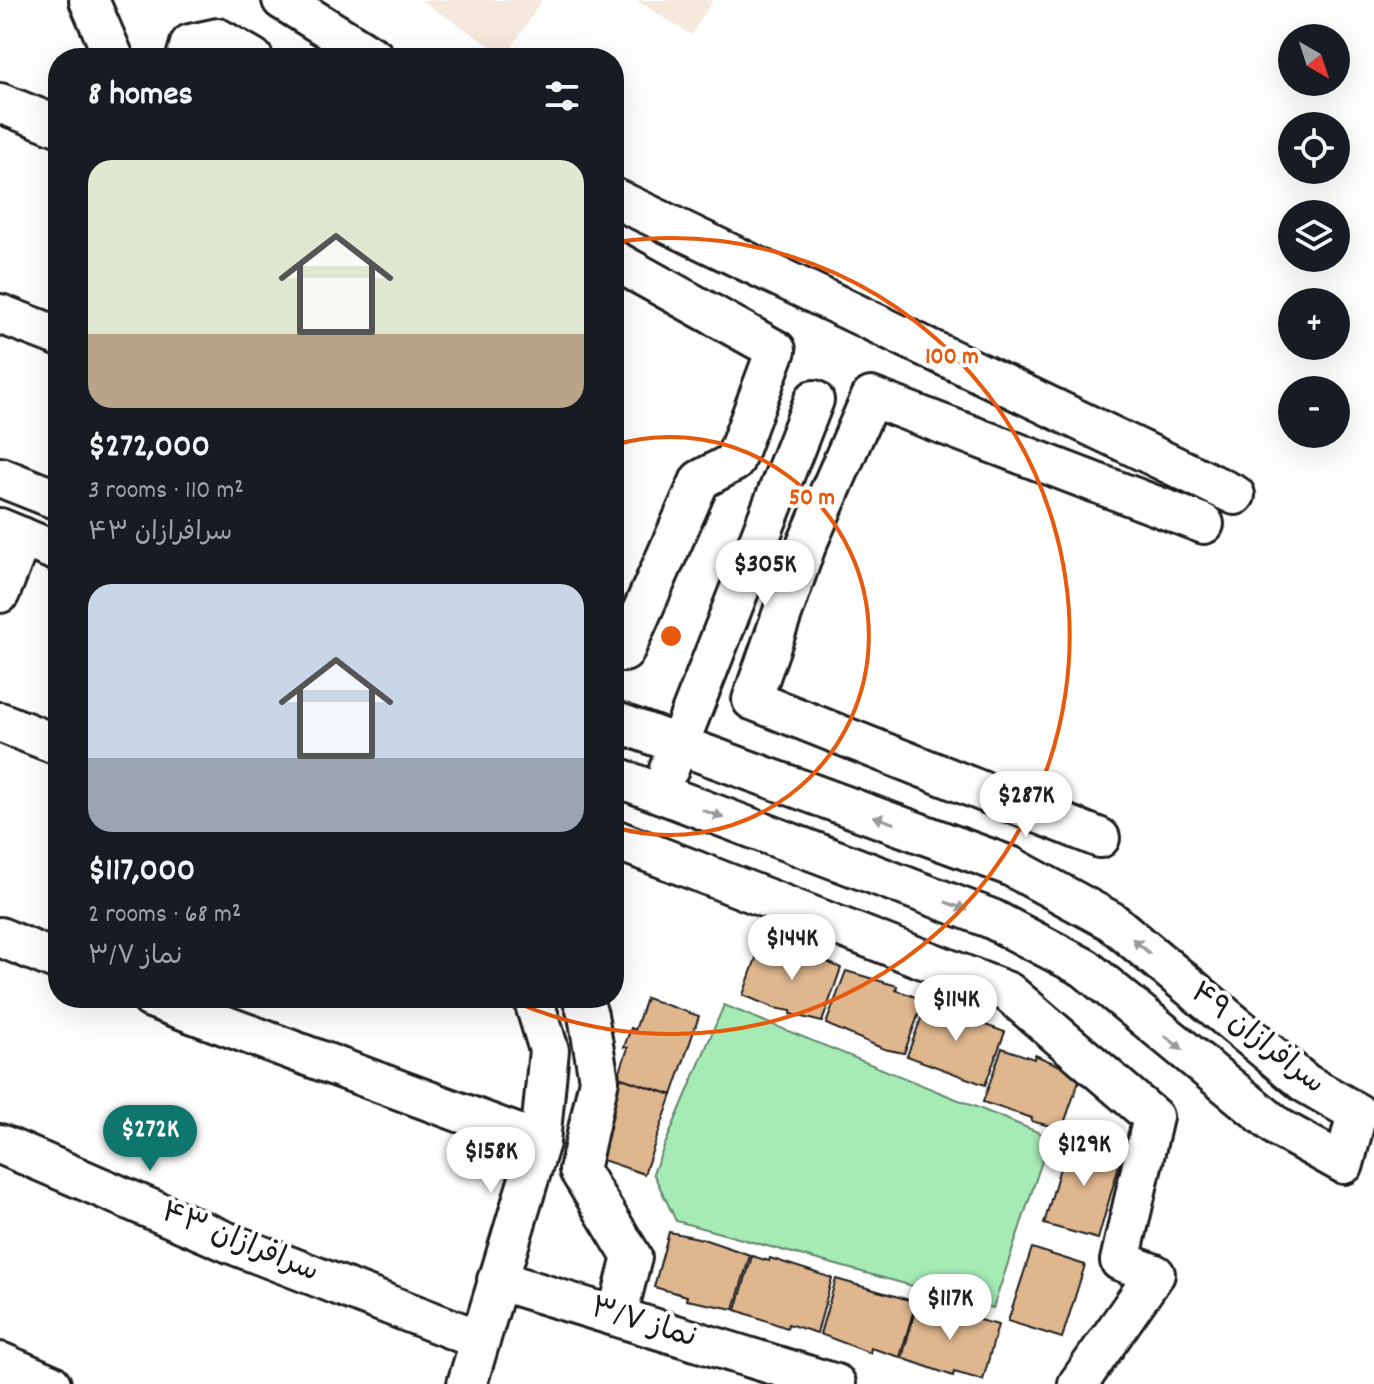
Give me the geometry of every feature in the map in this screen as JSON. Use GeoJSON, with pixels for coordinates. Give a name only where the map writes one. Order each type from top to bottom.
{"type":"FeatureCollection","features":[{"type":"Feature","properties":{"kind":"street"},"geometry":{"type":"LineString","coordinates":[[89,0],[110,48]]}},
{"type":"Feature","properties":{"kind":"street"},"geometry":{"type":"LineString","coordinates":[[282,0],[359,48]]}},
{"type":"Feature","properties":{"kind":"street"},"geometry":{"type":"LineString","coordinates":[[189,48],[190,44],[218,38],[236,48]]}},
{"type":"Feature","properties":{"kind":"street"},"geometry":{"type":"LineString","coordinates":[[0,103],[48,122]]}},
{"type":"Feature","properties":{"kind":"street"},"geometry":{"type":"LineString","coordinates":[[624,203],[1235,495]]}},
{"type":"Feature","properties":{"kind":"street"},"geometry":{"type":"LineString","coordinates":[[624,266],[776,350],[734,462],[700,480],[624,652]]}},
{"type":"Feature","properties":{"kind":"street"},"geometry":{"type":"LineString","coordinates":[[0,314],[48,332]]}},
{"type":"Feature","properties":{"kind":"street"},"geometry":{"type":"LineString","coordinates":[[1100,838],[752,700],[806,546],[871,397],[1204,524]]}},
{"type":"Feature","properties":{"kind":"street"},"geometry":{"type":"LineString","coordinates":[[660,794],[814,400]]}},
{"type":"Feature","properties":{"kind":"street"},"geometry":{"type":"LineString","coordinates":[[0,477],[48,496]]}},
{"type":"Feature","properties":{"kind":"street"},"geometry":{"type":"LineString","coordinates":[[763,530],[806,546]]}},
{"type":"Feature","properties":{"kind":"street"},"geometry":{"type":"LineString","coordinates":[[0,593],[11,533],[48,548]]}},
{"type":"Feature","properties":{"kind":"street"},"geometry":{"type":"LineString","coordinates":[[0,722],[48,741]]}},
{"type":"Feature","properties":{"kind":"street","name":"سرافرازان ۴۹"},"geometry":{"type":"LineString","coordinates":[[624,725],[1010,866],[1111,921],[1305,1083],[1357,1113],[1344,1164],[1279,1128],[1085,968],[992,919],[624,780]]}},
{"type":"Feature","properties":{"kind":"street"},"geometry":{"type":"LineString","coordinates":[[624,843],[1008,992],[1153,1117],[1120,1261],[1155,1274],[1078,1384]]}},
{"type":"Feature","properties":{"kind":"street"},"geometry":{"type":"LineString","coordinates":[[0,937],[48,957]]}},
{"type":"Feature","properties":{"kind":"street"},"geometry":{"type":"LineString","coordinates":[[177,1008],[538,1149],[579,1170],[632,1257],[617,1316]]}},
{"type":"Feature","properties":{"kind":"street"},"geometry":{"type":"LineString","coordinates":[[467,1384],[538,1149],[549,1050],[536,1008]]}},
{"type":"Feature","properties":{"kind":"street"},"geometry":{"type":"LineString","coordinates":[[579,1170],[599,1080],[586,1008]]}},
{"type":"Feature","properties":{"kind":"street","name":"سرافرازان ۴۳"},"geometry":{"type":"LineString","coordinates":[[0,1144],[232,1244],[480,1340]]}},
{"type":"Feature","properties":{"kind":"street","name":"نماز ۳/۷"},"geometry":{"type":"LineString","coordinates":[[497,1280],[836,1384]]}},
{"type":"Feature","properties":{"kind":"street"},"geometry":{"type":"LineString","coordinates":[[0,1362],[51,1384]]}},
{"type":"Feature","properties":{"kind":"shaded area"},"geometry":{"type":"Polygon","coordinates":[[[420,0],[542,0],[511,48],[494,48],[420,0]]]}},
{"type":"Feature","properties":{"kind":"shaded area"},"geometry":{"type":"Polygon","coordinates":[[[636,0],[713,0],[691,35],[636,0]]]}},
{"type":"Feature","properties":{"kind":"green space"},"geometry":{"type":"Polygon","coordinates":[[[724,1005],[1050,1137],[993,1308],[676,1221],[653,1173],[724,1005]]]}},
{"type":"Feature","properties":{"kind":"building"},"geometry":{"type":"Polygon","coordinates":[[[762,941],[794,952],[795,948],[841,968],[822,1022],[790,1014],[791,1011],[774,1008],[743,995],[762,941]]]}},
{"type":"Feature","properties":{"kind":"building"},"geometry":{"type":"Polygon","coordinates":[[[846,971],[897,986],[896,990],[924,1000],[904,1053],[884,1049],[826,1024],[846,971]]]}},
{"type":"Feature","properties":{"kind":"building"},"geometry":{"type":"Polygon","coordinates":[[[646,998],[699,1016],[672,1095],[618,1077],[628,1048],[624,1047],[631,1028],[635,1030],[646,998]]]}},
{"type":"Feature","properties":{"kind":"building"},"geometry":{"type":"Polygon","coordinates":[[[927,1003],[978,1018],[977,1022],[1005,1032],[985,1085],[907,1056],[927,1003]]]}},
{"type":"Feature","properties":{"kind":"building"},"geometry":{"type":"Polygon","coordinates":[[[1002,1048],[1034,1059],[1035,1055],[1081,1075],[1062,1129],[1031,1121],[1032,1118],[983,1102],[1002,1048]]]}},
{"type":"Feature","properties":{"kind":"building"},"geometry":{"type":"Polygon","coordinates":[[[618,1077],[672,1095],[644,1174],[591,1156],[618,1077]]]}},
{"type":"Feature","properties":{"kind":"building"},"geometry":{"type":"Polygon","coordinates":[[[1069,1136],[1123,1151],[1098,1239],[1044,1224],[1069,1136]]]}},
{"type":"Feature","properties":{"kind":"building"},"geometry":{"type":"Polygon","coordinates":[[[669,1232],[703,1239],[750,1255],[734,1309],[686,1300],[687,1296],[654,1287],[669,1232]]]}},
{"type":"Feature","properties":{"kind":"building"},"geometry":{"type":"Polygon","coordinates":[[[1032,1248],[1085,1265],[1062,1338],[1008,1321],[1032,1248]]]}},
{"type":"Feature","properties":{"kind":"building"},"geometry":{"type":"Polygon","coordinates":[[[752,1256],[769,1261],[770,1258],[832,1278],[817,1333],[788,1324],[787,1328],[736,1310],[752,1256]]]}},
{"type":"Feature","properties":{"kind":"building"},"geometry":{"type":"Polygon","coordinates":[[[836,1279],[916,1302],[900,1357],[871,1348],[870,1353],[820,1334],[836,1279]]]}},
{"type":"Feature","properties":{"kind":"building"},"geometry":{"type":"Polygon","coordinates":[[[917,1303],[951,1309],[950,1312],[998,1325],[983,1380],[954,1372],[953,1376],[902,1358],[917,1303]]]}}]}
